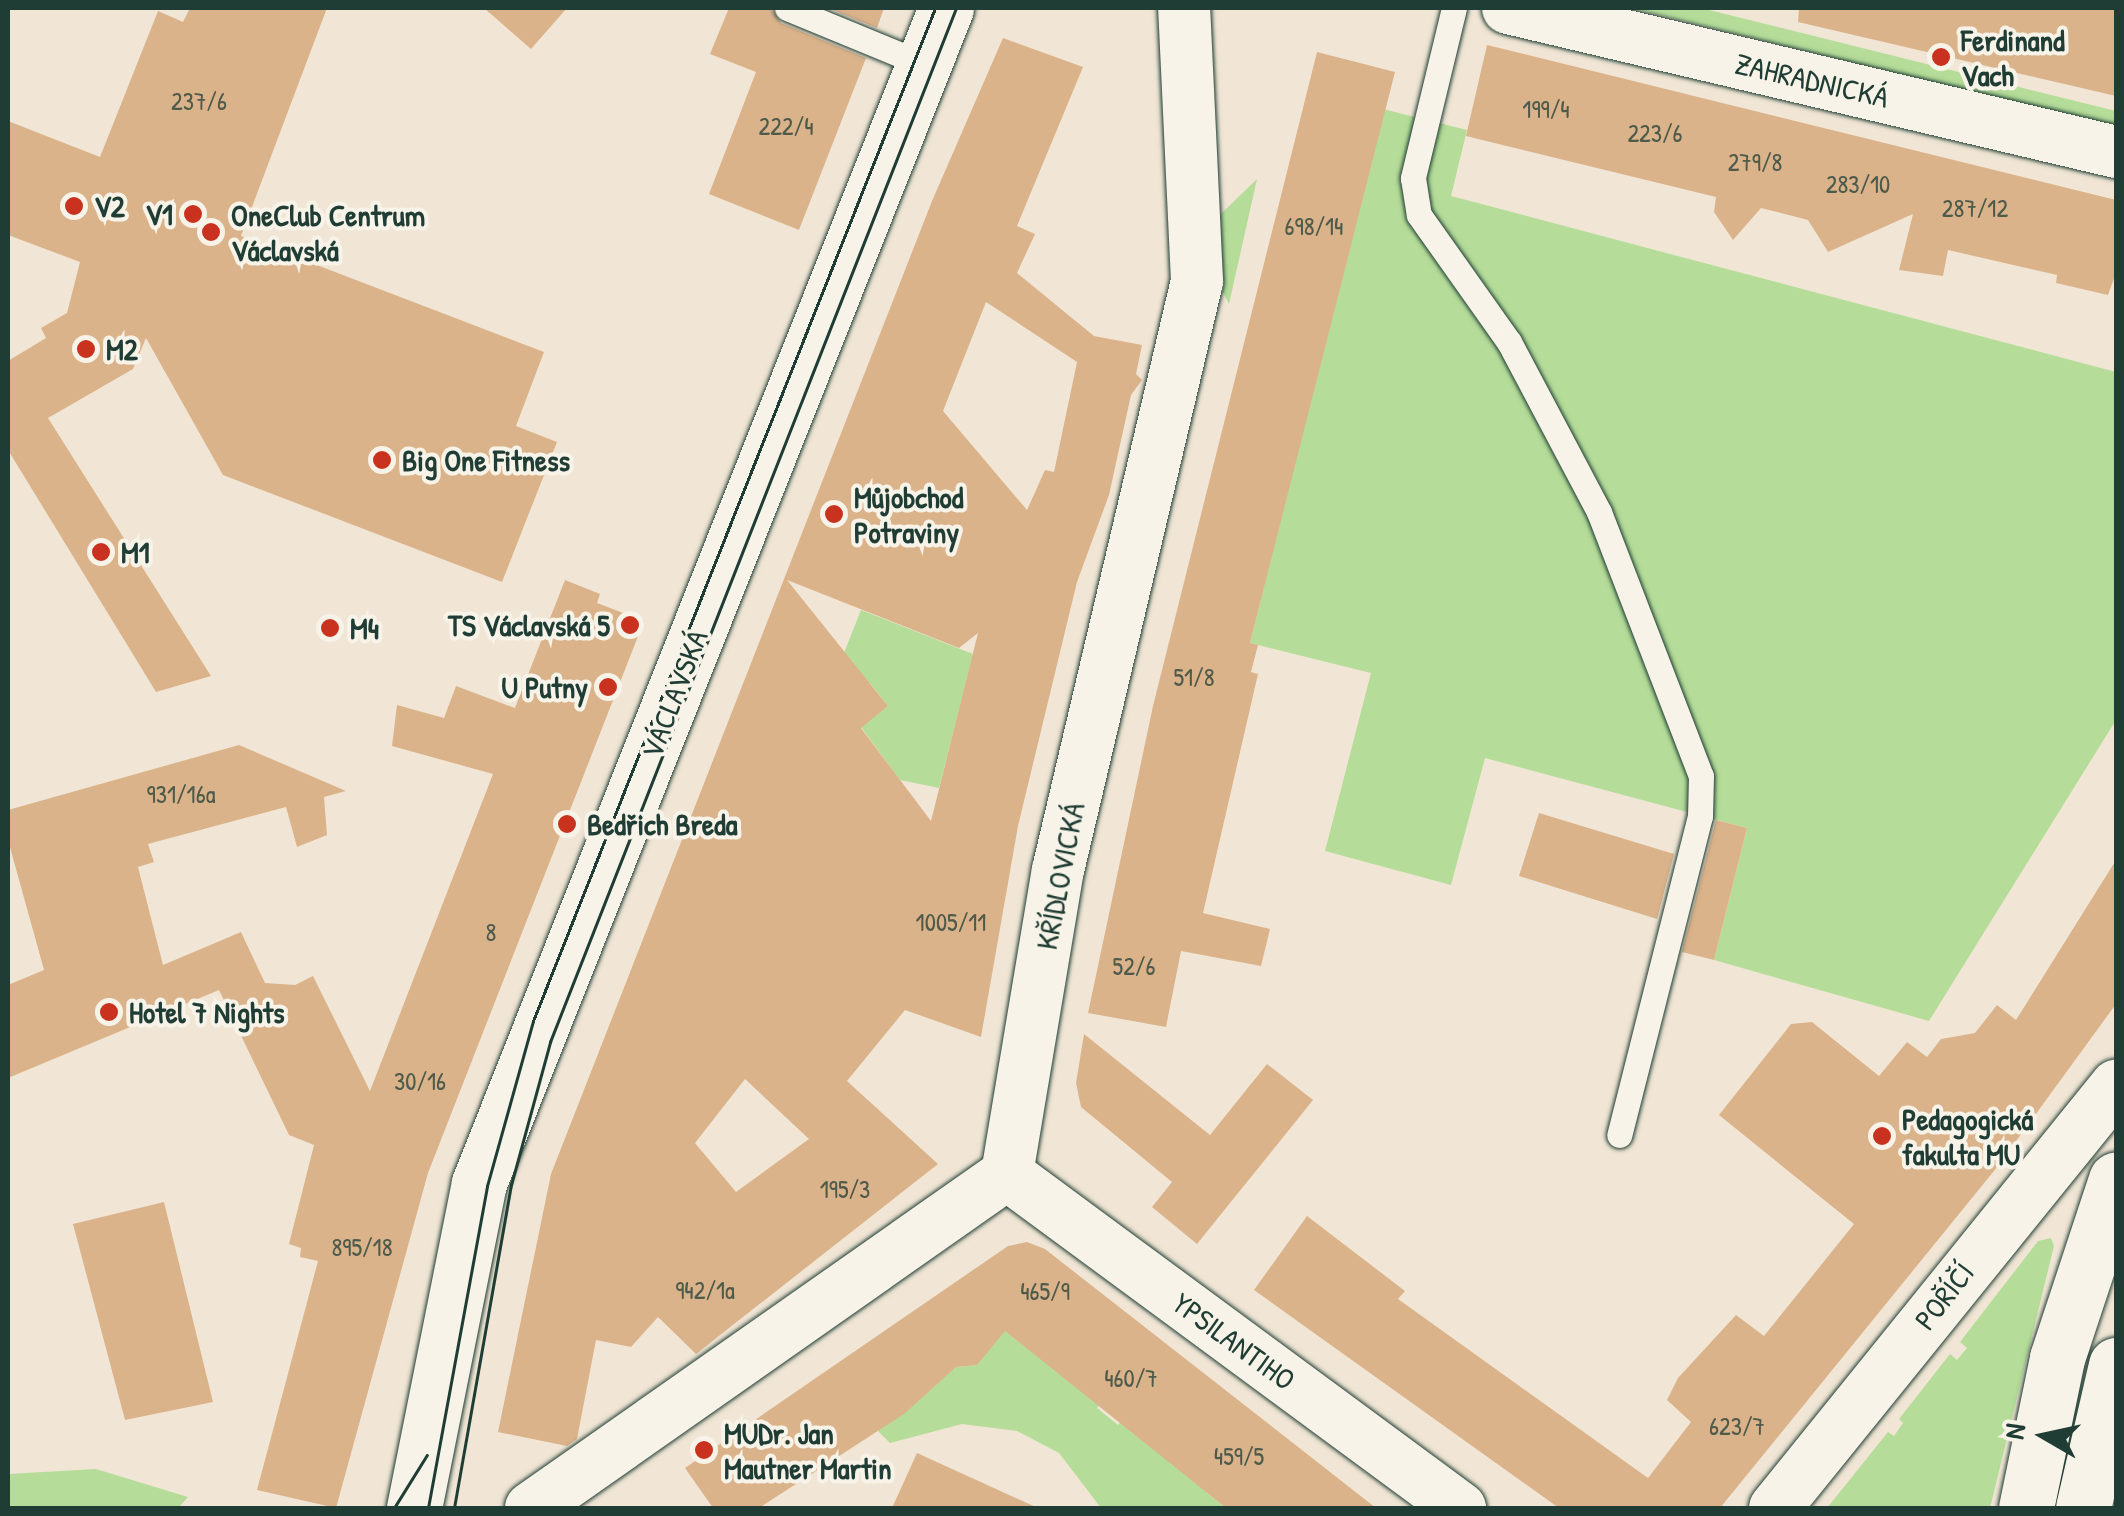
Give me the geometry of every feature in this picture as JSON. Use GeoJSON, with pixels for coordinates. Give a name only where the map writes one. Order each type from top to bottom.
{"type":"FeatureCollection","features":[{"type":"Feature","properties":{"kind":"street","name":"VÁCLAVSKÁ"},"geometry":{"type":"LineString","coordinates":[[414,1508],[479,1183],[946,8]]}},
{"type":"Feature","properties":{"kind":"street","name":"KŘÍDLOVICKÁ"},"geometry":{"type":"LineString","coordinates":[[1007,1174],[1058,870],[1197,281],[1184,8]]}},
{"type":"Feature","properties":{"kind":"street","name":"ZAHRADNICKÁ"},"geometry":{"type":"LineString","coordinates":[[1508,8],[2116,152]]}},
{"type":"Feature","properties":{"kind":"street","name":"POŘÍČÍ"},"geometry":{"type":"LineString","coordinates":[[1775,1508],[2116,1086]]}},
{"type":"Feature","properties":{"kind":"street"},"geometry":{"type":"LineString","coordinates":[[532,1508],[1007,1174]]}},
{"type":"Feature","properties":{"kind":"street","name":"YPSILANTIHO"},"geometry":{"type":"LineString","coordinates":[[1007,1174],[1460,1508]]}},
{"type":"Feature","properties":{"kind":"street"},"geometry":{"type":"LineString","coordinates":[[2026,1508],[2057,1358],[2116,1180]]}},
{"type":"Feature","properties":{"kind":"street"},"geometry":{"type":"LineString","coordinates":[[2083,1508],[2116,1365]]}},
{"type":"Feature","properties":{"kind":"lane"},"geometry":{"type":"LineString","coordinates":[[786,8],[923,64]]}},
{"type":"Feature","properties":{"kind":"lane"},"geometry":{"type":"LineString","coordinates":[[1454,8],[1413,178],[1419,215],[1509,342],[1599,512],[1702,776],[1700,816],[1619,1135]]}},
{"type":"Feature","properties":{"kind":"green space"},"geometry":{"type":"Polygon","coordinates":[[[1631,8],[1701,8],[2116,111],[2116,127],[1631,8]]]}},
{"type":"Feature","properties":{"kind":"green space"},"geometry":{"type":"Polygon","coordinates":[[[1383,109],[1467,130],[1451,196],[2116,372],[2116,720],[1929,1021],[1714,960],[1747,828],[1485,758],[1451,885],[1325,851],[1371,673],[1250,643],[1383,109]]]}},
{"type":"Feature","properties":{"kind":"green space"},"geometry":{"type":"Polygon","coordinates":[[[1257,179],[1229,304],[1195,239],[1257,179]]]}},
{"type":"Feature","properties":{"kind":"green space"},"geometry":{"type":"Polygon","coordinates":[[[861,610],[973,654],[939,788],[900,780],[861,727],[888,706],[870,683],[829,691],[861,610]]]}},
{"type":"Feature","properties":{"kind":"green space"},"geometry":{"type":"Polygon","coordinates":[[[2051,1238],[2054,1246],[1990,1508],[1827,1508],[1888,1432],[1894,1436],[1903,1423],[1899,1419],[1950,1354],[1957,1360],[1967,1348],[1960,1342],[2038,1241],[2051,1238]]]}},
{"type":"Feature","properties":{"kind":"green space"},"geometry":{"type":"Polygon","coordinates":[[[999,1326],[1084,1393],[1106,1395],[1097,1408],[1118,1425],[1128,1412],[1215,1480],[1207,1493],[1226,1508],[1101,1508],[1059,1453],[1017,1431],[962,1424],[890,1443],[878,1431],[956,1367],[977,1365],[999,1326]]]}},
{"type":"Feature","properties":{"kind":"green space"},"geometry":{"type":"Polygon","coordinates":[[[96,1469],[188,1497],[178,1508],[8,1508],[8,1474],[96,1469]]]}},
{"type":"Feature","properties":{"kind":"building"},"geometry":{"type":"Polygon","coordinates":[[[190,8],[327,8],[241,236],[544,352],[516,426],[557,442],[502,582],[223,475],[146,338],[133,369],[48,418],[211,676],[156,692],[8,450],[8,361],[46,338],[41,328],[67,313],[80,262],[8,235],[8,121],[100,157],[158,11],[183,22],[190,8]]]}},
{"type":"Feature","properties":{"kind":"building"},"geometry":{"type":"Polygon","coordinates":[[[484,8],[567,8],[531,49],[484,8]]]}},
{"type":"Feature","properties":{"kind":"building"},"geometry":{"type":"Polygon","coordinates":[[[729,8],[771,8],[781,23],[866,58],[799,230],[709,194],[756,72],[710,54],[729,8]]]}},
{"type":"Feature","properties":{"kind":"building"},"geometry":{"type":"Polygon","coordinates":[[[828,8],[884,8],[877,28],[828,8]]]}},
{"type":"Feature","properties":{"kind":"building"},"geometry":{"type":"Polygon","coordinates":[[[1799,8],[2116,8],[2116,96],[1798,22],[1799,8]]]}},
{"type":"Feature","properties":{"kind":"building"},"geometry":{"type":"Polygon","coordinates":[[[1003,38],[1083,67],[1017,226],[1035,234],[1017,273],[1094,336],[1142,345],[1136,374],[1142,380],[1131,395],[1109,495],[1077,582],[1018,826],[981,1037],[905,1010],[847,1081],[938,1164],[696,1354],[658,1317],[631,1347],[596,1340],[577,1439],[567,1446],[498,1432],[551,1174],[932,201],[1003,38]],[[986,302],[943,411],[1027,510],[1045,470],[1054,472],[1077,362],[986,302]],[[787,580],[888,706],[861,728],[931,821],[978,633],[959,648],[787,580]],[[745,1079],[695,1143],[736,1192],[809,1139],[745,1079]]]}},
{"type":"Feature","properties":{"kind":"building"},"geometry":{"type":"Polygon","coordinates":[[[1487,45],[2116,200],[2116,273],[2108,295],[2056,283],[2057,275],[1948,250],[1943,276],[1899,270],[1913,214],[1828,252],[1808,220],[1761,208],[1733,240],[1714,212],[1716,197],[1466,136],[1487,45]]]}},
{"type":"Feature","properties":{"kind":"building"},"geometry":{"type":"Polygon","coordinates":[[[1317,52],[1395,72],[1250,643],[1258,645],[1251,672],[1258,674],[1203,913],[1270,929],[1261,966],[1181,951],[1166,1027],[1088,1013],[1153,706],[1317,52]]]}},
{"type":"Feature","properties":{"kind":"building"},"geometry":{"type":"Polygon","coordinates":[[[565,580],[600,594],[597,603],[644,621],[428,1173],[336,1508],[257,1490],[318,1261],[300,1257],[301,1248],[289,1244],[314,1145],[289,1135],[219,990],[8,1078],[8,985],[44,970],[8,840],[8,810],[239,745],[346,791],[324,797],[327,835],[297,847],[286,807],[148,844],[154,862],[138,867],[163,965],[241,932],[265,983],[295,985],[313,976],[370,1091],[493,774],[392,746],[397,705],[444,718],[456,686],[515,708],[565,580]]]}},
{"type":"Feature","properties":{"kind":"building"},"geometry":{"type":"Polygon","coordinates":[[[1539,813],[1674,854],[1657,919],[1519,876],[1539,813]]]}},
{"type":"Feature","properties":{"kind":"building"},"geometry":{"type":"Polygon","coordinates":[[[1716,820],[1747,828],[1714,960],[1682,952],[1716,820]]]}},
{"type":"Feature","properties":{"kind":"building"},"geometry":{"type":"Polygon","coordinates":[[[2116,860],[2116,1004],[1998,1166],[1720,1508],[1559,1508],[1254,1290],[1307,1216],[1405,1291],[1398,1299],[1648,1478],[1691,1422],[1667,1400],[1678,1378],[1736,1315],[1764,1336],[1854,1224],[1719,1115],[1791,1024],[1812,1022],[1879,1076],[1907,1042],[1927,1057],[1941,1039],[1975,1033],[1997,1005],[2016,1020],[2116,860]]]}},
{"type":"Feature","properties":{"kind":"building"},"geometry":{"type":"Polygon","coordinates":[[[1084,1034],[1210,1135],[1267,1064],[1313,1100],[1197,1244],[1152,1207],[1172,1182],[1081,1107],[1076,1083],[1084,1034]]]}},
{"type":"Feature","properties":{"kind":"building"},"geometry":{"type":"Polygon","coordinates":[[[164,1202],[213,1402],[125,1420],[73,1224],[164,1202]]]}},
{"type":"Feature","properties":{"kind":"building"},"geometry":{"type":"Polygon","coordinates":[[[1027,1242],[1045,1249],[1376,1508],[1226,1508],[1005,1331],[977,1365],[956,1367],[904,1414],[759,1508],[713,1508],[685,1468],[1008,1246],[1027,1242]]]}},
{"type":"Feature","properties":{"kind":"building"},"geometry":{"type":"Polygon","coordinates":[[[917,1453],[1038,1508],[892,1508],[917,1453]]]}},
{"type":"Feature","properties":{"kind":"tram line"},"geometry":{"type":"LineString","coordinates":[[428,1508],[487,1186],[533,1021],[935,8]]}},
{"type":"Feature","properties":{"kind":"tram line"},"geometry":{"type":"LineString","coordinates":[[454,1508],[511,1185],[550,1042],[956,8]]}},
{"type":"Feature","properties":{"kind":"tram line"},"geometry":{"type":"LineString","coordinates":[[394,1508],[427,1455]]}},
{"type":"Feature","properties":{"kind":"place","name":"Ferdinand Vach"},"geometry":{"type":"Point","coordinates":[1941,57]}},
{"type":"Feature","properties":{"kind":"place","name":"V2"},"geometry":{"type":"Point","coordinates":[74,206]}},
{"type":"Feature","properties":{"kind":"place","name":"V1"},"geometry":{"type":"Point","coordinates":[193,214]}},
{"type":"Feature","properties":{"kind":"place","name":"OneClub Centrum Václavská"},"geometry":{"type":"Point","coordinates":[211,232]}},
{"type":"Feature","properties":{"kind":"place","name":"M2"},"geometry":{"type":"Point","coordinates":[86,349]}},
{"type":"Feature","properties":{"kind":"place","name":"Big One Fitness"},"geometry":{"type":"Point","coordinates":[382,460]}},
{"type":"Feature","properties":{"kind":"place","name":"Můjobchod Potraviny"},"geometry":{"type":"Point","coordinates":[834,514]}},
{"type":"Feature","properties":{"kind":"place","name":"M1"},"geometry":{"type":"Point","coordinates":[101,552]}},
{"type":"Feature","properties":{"kind":"place","name":"TS Václavská 5"},"geometry":{"type":"Point","coordinates":[630,625]}},
{"type":"Feature","properties":{"kind":"place","name":"M4"},"geometry":{"type":"Point","coordinates":[330,628]}},
{"type":"Feature","properties":{"kind":"place","name":"U Putny"},"geometry":{"type":"Point","coordinates":[608,687]}},
{"type":"Feature","properties":{"kind":"place","name":"Bedřich Breda"},"geometry":{"type":"Point","coordinates":[567,824]}},
{"type":"Feature","properties":{"kind":"place","name":"Hotel 7 Nights"},"geometry":{"type":"Point","coordinates":[109,1012]}},
{"type":"Feature","properties":{"kind":"place","name":"Pedagogická fakulta MU"},"geometry":{"type":"Point","coordinates":[1882,1136]}},
{"type":"Feature","properties":{"kind":"place","name":"MUDr. Jan Mautner Martin"},"geometry":{"type":"Point","coordinates":[704,1450]}}]}
